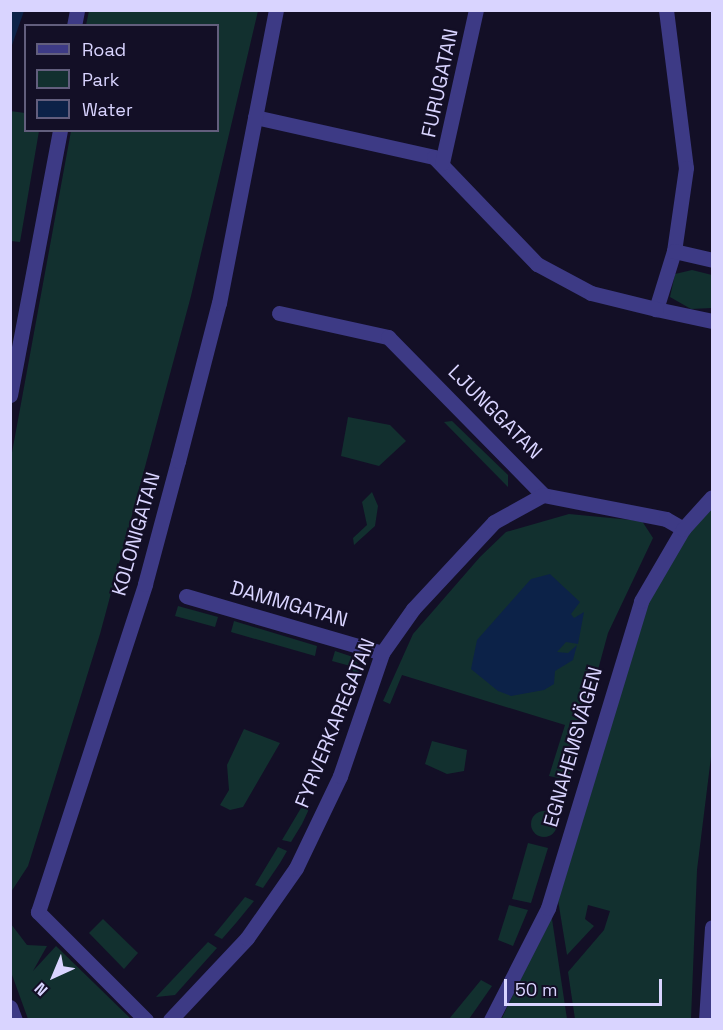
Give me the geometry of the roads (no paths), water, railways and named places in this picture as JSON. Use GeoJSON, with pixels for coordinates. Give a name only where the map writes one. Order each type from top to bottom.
{"type":"FeatureCollection","features":[{"type":"Feature","properties":{"kind":"street","name":"KOLONIGATAN"},"geometry":{"type":"LineString","coordinates":[[146,1020],[38,912],[145,584],[219,303],[276,10]]}},
{"type":"Feature","properties":{"kind":"street","name":"FURUGATAN"},"geometry":{"type":"LineString","coordinates":[[442,163],[476,10]]}},
{"type":"Feature","properties":{"kind":"street"},"geometry":{"type":"LineString","coordinates":[[656,309],[674,251],[686,168],[666,10]]}},
{"type":"Feature","properties":{"kind":"street"},"geometry":{"type":"LineString","coordinates":[[255,117],[428,154],[442,163],[537,264],[591,293],[712,321]]}},
{"type":"Feature","properties":{"kind":"street"},"geometry":{"type":"LineString","coordinates":[[10,395],[60,132]]}},
{"type":"Feature","properties":{"kind":"street"},"geometry":{"type":"LineString","coordinates":[[674,251],[712,260]]}},
{"type":"Feature","properties":{"kind":"street","name":"LJUNGGATAN"},"geometry":{"type":"LineString","coordinates":[[279,313],[388,337],[543,495]]}},
{"type":"Feature","properties":{"kind":"street"},"geometry":{"type":"LineString","coordinates":[[543,495],[666,519],[683,529]]}},
{"type":"Feature","properties":{"kind":"street","name":"FYRVERKAREGATAN"},"geometry":{"type":"LineString","coordinates":[[170,1020],[247,938],[296,868],[340,777],[382,653],[471,543],[494,522],[543,495]]}},
{"type":"Feature","properties":{"kind":"street","name":"EGNAHEMSVÄGEN"},"geometry":{"type":"LineString","coordinates":[[491,1020],[548,908],[641,601],[683,529],[712,497]]}},
{"type":"Feature","properties":{"kind":"street","name":"DAMMGATAN"},"geometry":{"type":"LineString","coordinates":[[186,596],[382,653]]}},
{"type":"Feature","properties":{"kind":"street"},"geometry":{"type":"LineString","coordinates":[[708,1015],[712,927]]}},
{"type":"Feature","properties":{"kind":"street"},"geometry":{"type":"LineString","coordinates":[[10,1007],[15,1020]]}},
{"type":"Feature","properties":{"kind":"water"},"geometry":{"type":"Polygon","coordinates":[[[10,11],[24,11],[11,48],[10,11]]]}},
{"type":"Feature","properties":{"kind":"water"},"geometry":{"type":"Polygon","coordinates":[[[550,574],[580,602],[571,614],[574,618],[584,612],[578,644],[566,642],[557,652],[568,653],[577,645],[573,660],[555,671],[554,684],[544,690],[511,696],[498,691],[471,669],[477,640],[531,579],[550,574]]]}}]}
